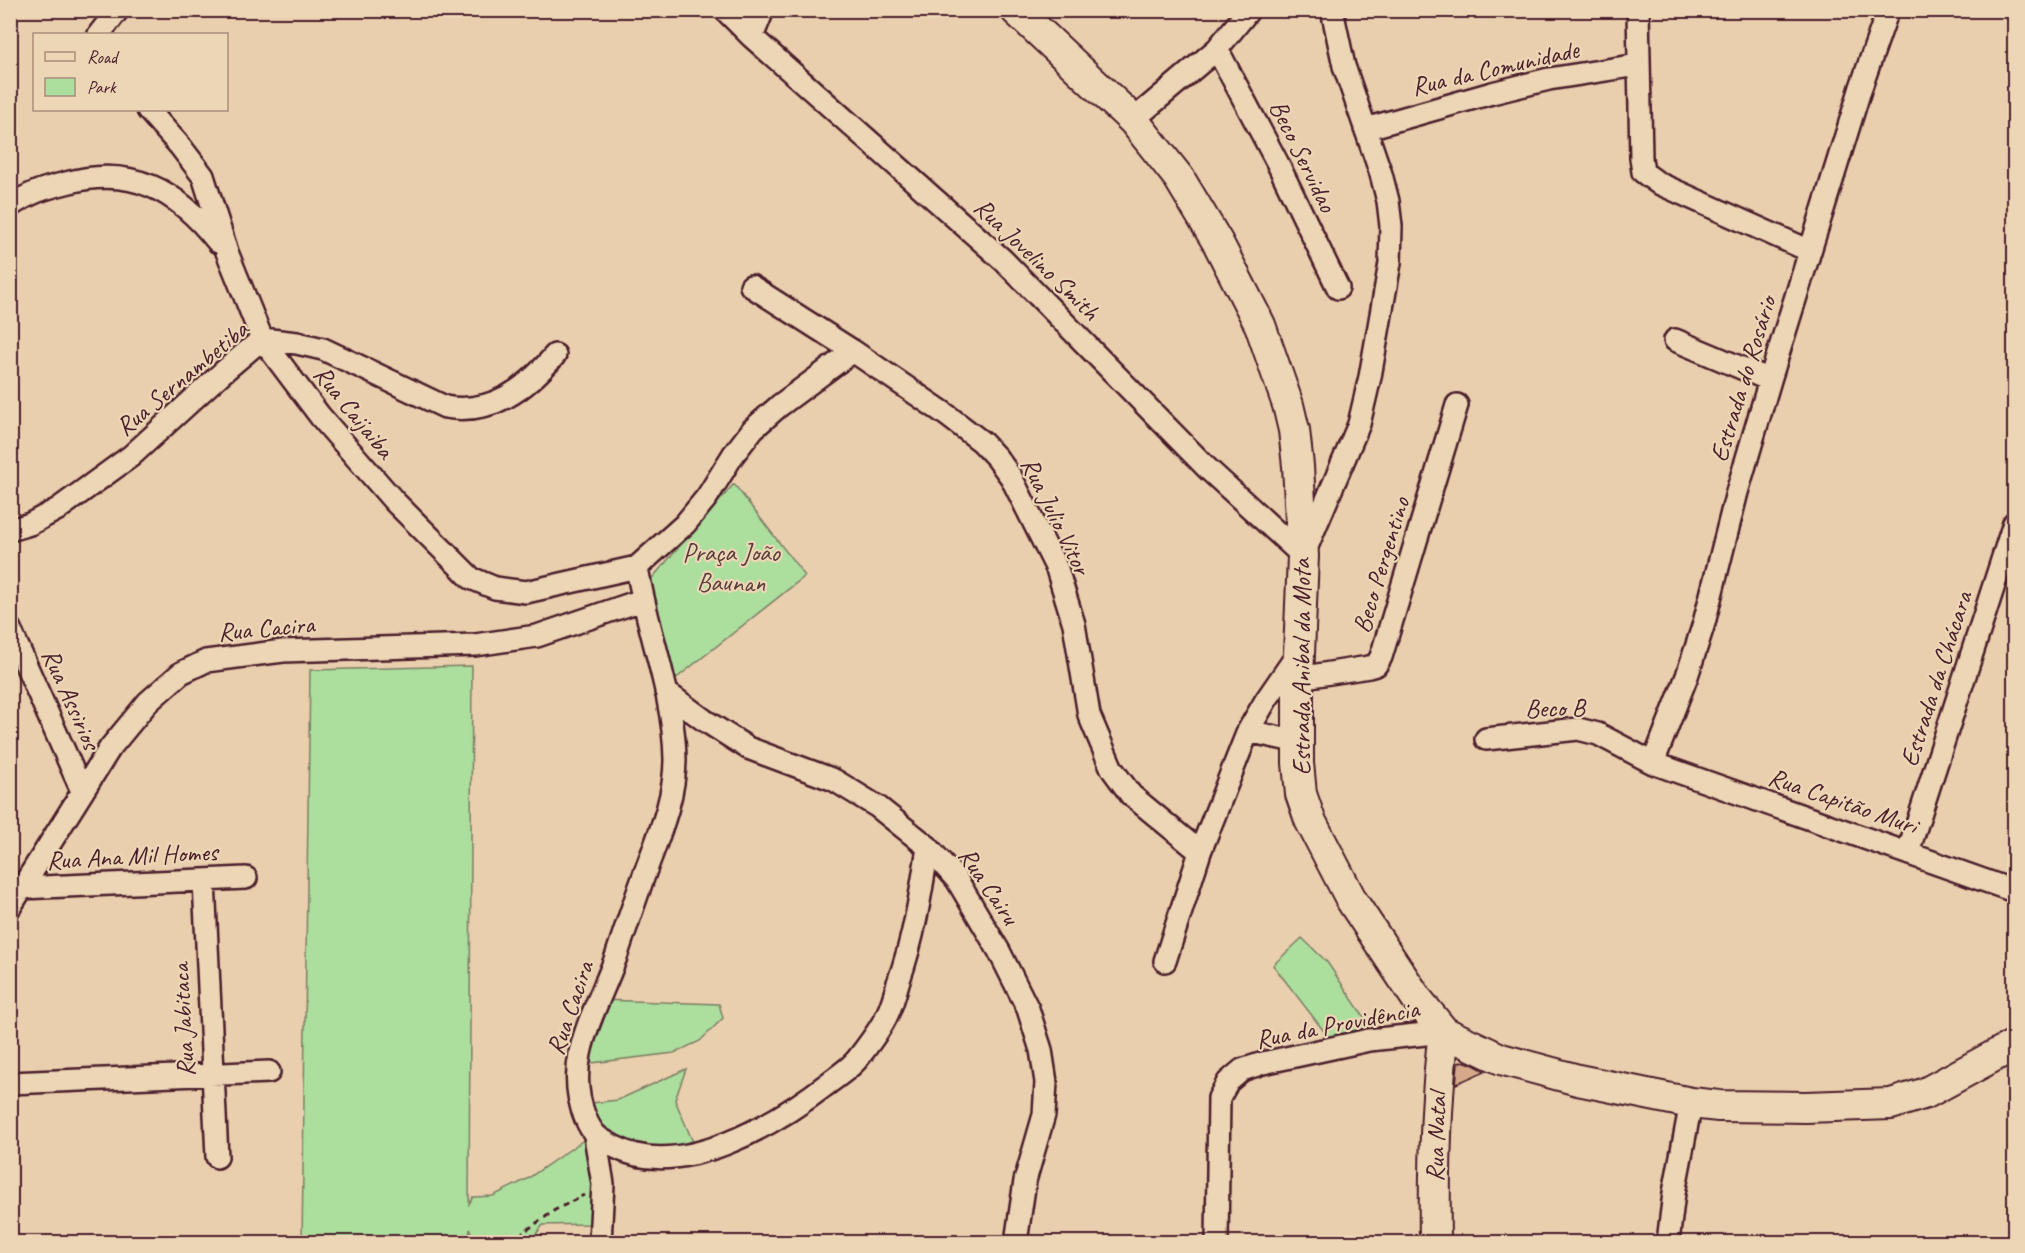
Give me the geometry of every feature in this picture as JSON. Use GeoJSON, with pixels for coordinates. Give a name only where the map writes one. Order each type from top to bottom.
{"type":"FeatureCollection","features":[{"type":"Feature","properties":{"kind":"street"},"geometry":{"type":"LineString","coordinates":[[100,33],[118,10]]}},
{"type":"Feature","properties":{"kind":"street","name":"Rua Jovelino Smith"},"geometry":{"type":"LineString","coordinates":[[725,10],[752,37],[1003,260],[1208,469],[1303,556]]}},
{"type":"Feature","properties":{"kind":"street"},"geometry":{"type":"LineString","coordinates":[[752,37],[763,10]]}},
{"type":"Feature","properties":{"kind":"street","name":"Estrada Anibal da Mota"},"geometry":{"type":"LineString","coordinates":[[1016,10],[1132,120],[1179,178],[1223,251],[1260,325],[1277,370],[1294,430],[1303,556],[1298,741],[1301,794],[1310,819],[1352,902],[1417,999],[1444,1032],[1501,1059],[1578,1080],[1691,1103],[1806,1107],[1891,1104],[1926,1093],[2014,1045]]}},
{"type":"Feature","properties":{"kind":"street"},"geometry":{"type":"LineString","coordinates":[[1132,120],[1217,49],[1250,10]]}},
{"type":"Feature","properties":{"kind":"street"},"geometry":{"type":"LineString","coordinates":[[1303,556],[1359,424],[1374,356],[1390,263],[1388,201],[1344,66],[1332,10]]}},
{"type":"Feature","properties":{"kind":"street"},"geometry":{"type":"LineString","coordinates":[[1638,10],[1643,172],[1658,183],[1810,251]]}},
{"type":"Feature","properties":{"kind":"street","name":"Estrada do Rosário"},"geometry":{"type":"LineString","coordinates":[[1653,763],[1687,676],[1704,624],[1737,492],[1770,380],[1861,87],[1888,10]]}},
{"type":"Feature","properties":{"kind":"street","name":"Beco Servidao"},"geometry":{"type":"LineString","coordinates":[[1217,49],[1277,162],[1338,288]]}},
{"type":"Feature","properties":{"kind":"street","name":"Rua da Comunidade"},"geometry":{"type":"LineString","coordinates":[[1365,129],[1504,90],[1638,65]]}},
{"type":"Feature","properties":{"kind":"street","name":"Rua Caijaiba"},"geometry":{"type":"LineString","coordinates":[[149,111],[180,146],[203,177],[227,252],[262,339],[320,416],[364,467],[394,501],[471,578],[495,588],[526,592],[637,567]]}},
{"type":"Feature","properties":{"kind":"street"},"geometry":{"type":"LineString","coordinates":[[10,206],[33,192],[88,177],[122,177],[148,184],[175,198],[201,220],[227,252]]}},
{"type":"Feature","properties":{"kind":"street","name":"Rua Julio Vitor"},"geometry":{"type":"LineString","coordinates":[[751,286],[854,351],[944,413],[982,442],[1011,477],[1057,569],[1074,624],[1089,715],[1112,769],[1131,795],[1200,852]]}},
{"type":"Feature","properties":{"kind":"street","name":"Rua Sernambetiba"},"geometry":{"type":"LineString","coordinates":[[10,530],[30,524],[58,509],[131,456],[262,339],[323,349],[445,407],[460,410],[486,406],[513,394],[536,378],[555,355]]}},
{"type":"Feature","properties":{"kind":"street"},"geometry":{"type":"LineString","coordinates":[[1675,340],[1770,380]]}},
{"type":"Feature","properties":{"kind":"street"},"geometry":{"type":"LineString","coordinates":[[637,567],[685,525],[753,429],[779,406],[854,351]]}},
{"type":"Feature","properties":{"kind":"street","name":"Beco Pergentino"},"geometry":{"type":"LineString","coordinates":[[1299,664],[1369,667],[1376,665],[1381,657],[1457,405]]}},
{"type":"Feature","properties":{"kind":"street","name":"Estrada da Chácara"},"geometry":{"type":"LineString","coordinates":[[1908,852],[2014,523]]}},
{"type":"Feature","properties":{"kind":"street","name":"Rua Cacira"},"geometry":{"type":"LineString","coordinates":[[600,1242],[603,1185],[595,1137],[585,1118],[577,1094],[576,1071],[592,1013],[614,961],[666,814],[673,784],[675,758],[666,692],[642,600],[637,567]]}},
{"type":"Feature","properties":{"kind":"street","name":"Rua Cacira"},"geometry":{"type":"LineString","coordinates":[[10,907],[110,748],[148,702],[181,673],[206,661],[283,651],[475,645],[537,636],[642,600]]}},
{"type":"Feature","properties":{"kind":"street","name":"Rua Assirios"},"geometry":{"type":"LineString","coordinates":[[10,629],[82,791]]}},
{"type":"Feature","properties":{"kind":"street"},"geometry":{"type":"LineString","coordinates":[[1165,961],[1200,852],[1248,731],[1266,700],[1299,664]]}},
{"type":"Feature","properties":{"kind":"street","name":"Rua Cairu"},"geometry":{"type":"LineString","coordinates":[[666,692],[748,748],[834,780],[878,807],[928,847],[957,880],[999,951],[1028,1009],[1041,1050],[1046,1082],[1044,1115],[1025,1181],[1016,1242]]}},
{"type":"Feature","properties":{"kind":"street","name":"Beco B"},"geometry":{"type":"LineString","coordinates":[[1486,739],[1578,729],[1598,734],[1653,763]]}},
{"type":"Feature","properties":{"kind":"street"},"geometry":{"type":"LineString","coordinates":[[1248,731],[1298,741]]}},
{"type":"Feature","properties":{"kind":"street","name":"Rua Capitão Muri"},"geometry":{"type":"LineString","coordinates":[[1653,763],[2014,891]]}},
{"type":"Feature","properties":{"kind":"street"},"geometry":{"type":"LineString","coordinates":[[595,1137],[643,1158],[670,1158],[702,1152],[795,1109],[857,1061],[887,1014],[904,965],[916,922],[928,847]]}},
{"type":"Feature","properties":{"kind":"street","name":"Rua Ana Mil Homes"},"geometry":{"type":"LineString","coordinates":[[21,888],[246,878]]}},
{"type":"Feature","properties":{"kind":"street","name":"Rua Jabitaca"},"geometry":{"type":"LineString","coordinates":[[204,881],[217,1157]]}},
{"type":"Feature","properties":{"kind":"street","name":"Rua da Providência"},"geometry":{"type":"LineString","coordinates":[[1217,1242],[1218,1098],[1228,1082],[1242,1070],[1263,1063],[1369,1040],[1444,1032]]}},
{"type":"Feature","properties":{"kind":"street","name":"Rua Natal"},"geometry":{"type":"LineString","coordinates":[[1434,1242],[1437,1084],[1444,1032]]}},
{"type":"Feature","properties":{"kind":"street"},"geometry":{"type":"LineString","coordinates":[[10,1083],[269,1072]]}},
{"type":"Feature","properties":{"kind":"street"},"geometry":{"type":"LineString","coordinates":[[1668,1242],[1674,1193],[1691,1103]]}},
{"type":"Feature","properties":{"kind":"path"},"geometry":{"type":"LineString","coordinates":[[510,1242],[555,1210],[603,1185]]}},
{"type":"Feature","properties":{"kind":"green space","name":"Praça João Baunan"},"geometry":{"type":"Polygon","coordinates":[[[734,484],[805,576],[674,680],[646,585],[734,484]]]}},
{"type":"Feature","properties":{"kind":"green space"},"geometry":{"type":"Polygon","coordinates":[[[472,666],[469,1204],[473,1197],[493,1196],[527,1179],[588,1137],[594,1182],[593,1216],[590,1224],[543,1225],[530,1242],[474,1242],[470,1229],[469,1242],[302,1242],[310,670],[472,666]]]}},
{"type":"Feature","properties":{"kind":"green space"},"geometry":{"type":"Polygon","coordinates":[[[1302,938],[1327,962],[1370,1026],[1330,1039],[1273,965],[1302,938]]]}},
{"type":"Feature","properties":{"kind":"green space"},"geometry":{"type":"Polygon","coordinates":[[[601,1000],[719,1004],[723,1018],[700,1041],[674,1053],[583,1064],[601,1000]]]}},
{"type":"Feature","properties":{"kind":"green space"},"geometry":{"type":"Polygon","coordinates":[[[686,1069],[675,1100],[693,1142],[680,1152],[664,1154],[613,1137],[600,1123],[592,1103],[618,1100],[686,1069]]]}},
{"type":"Feature","properties":{"kind":"building"},"geometry":{"type":"Polygon","coordinates":[[[1463,1061],[1485,1071],[1456,1084],[1458,1063],[1463,1061]]]}}]}
